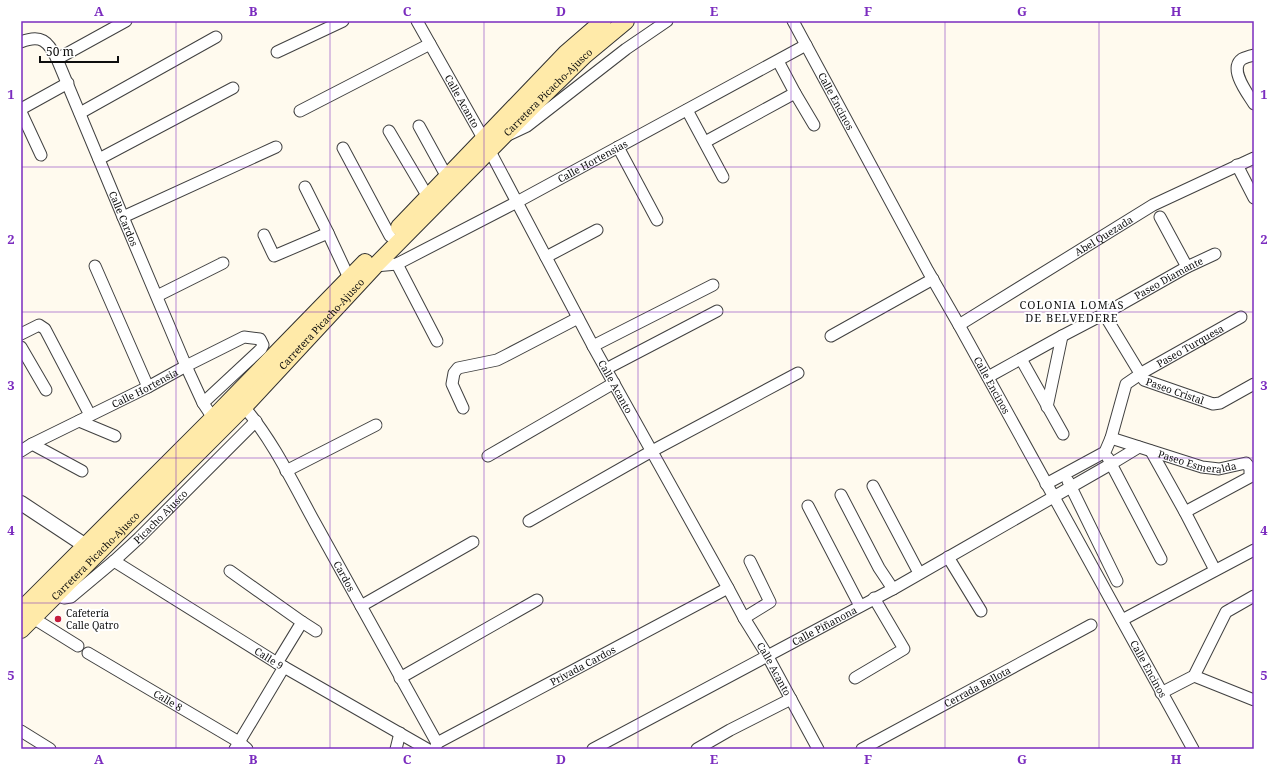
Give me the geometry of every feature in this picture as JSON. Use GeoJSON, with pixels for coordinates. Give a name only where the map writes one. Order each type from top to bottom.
{"type":"FeatureCollection","features":[{"type":"Feature","properties":{"kind":"main road","name":"Carretera Picacho-Ajusco"},"geometry":{"type":"LineString","coordinates":[[21,630],[27,614],[91,551],[244,407],[491,142],[566,53],[603,21]]}},
{"type":"Feature","properties":{"kind":"main road","name":"Carretera Picacho-Ajusco"},"geometry":{"type":"LineString","coordinates":[[27,614],[56,595],[91,551],[213,418],[447,177],[491,142],[584,56],[626,21]]}},
{"type":"Feature","properties":{"kind":"street"},"geometry":{"type":"LineString","coordinates":[[57,59],[126,21]]}},
{"type":"Feature","properties":{"kind":"street"},"geometry":{"type":"LineString","coordinates":[[277,52],[343,21]]}},
{"type":"Feature","properties":{"kind":"street","name":"Calle Acanto"},"geometry":{"type":"LineString","coordinates":[[417,21],[491,142],[517,202],[593,346],[744,618],[767,655],[818,749]]}},
{"type":"Feature","properties":{"kind":"street"},"geometry":{"type":"LineString","coordinates":[[491,142],[527,126],[626,49],[667,21]]}},
{"type":"Feature","properties":{"kind":"street","name":"Calle Encinos"},"geometry":{"type":"LineString","coordinates":[[793,21],[932,279],[959,325],[992,374],[1046,484],[1055,496],[1126,617],[1162,693],[1193,749]]}},
{"type":"Feature","properties":{"kind":"street"},"geometry":{"type":"LineString","coordinates":[[80,113],[216,36]]}},
{"type":"Feature","properties":{"kind":"street","name":"Calle Cardos"},"geometry":{"type":"LineString","coordinates":[[21,42],[28,39],[38,39],[44,41],[51,47],[68,83],[122,217],[186,366],[203,403],[213,418]]}},
{"type":"Feature","properties":{"kind":"street"},"geometry":{"type":"LineString","coordinates":[[300,112],[430,44]]}},
{"type":"Feature","properties":{"kind":"street","name":"Calle Hortensias"},"geometry":{"type":"LineString","coordinates":[[375,266],[397,264],[517,202],[806,46]]}},
{"type":"Feature","properties":{"kind":"street"},"geometry":{"type":"LineString","coordinates":[[1254,55],[1241,60],[1237,66],[1238,76],[1254,104]]}},
{"type":"Feature","properties":{"kind":"street"},"geometry":{"type":"LineString","coordinates":[[778,61],[814,125]]}},
{"type":"Feature","properties":{"kind":"street"},"geometry":{"type":"LineString","coordinates":[[41,155],[21,110],[68,83]]}},
{"type":"Feature","properties":{"kind":"street"},"geometry":{"type":"LineString","coordinates":[[99,159],[233,88]]}},
{"type":"Feature","properties":{"kind":"street"},"geometry":{"type":"LineString","coordinates":[[705,142],[796,93]]}},
{"type":"Feature","properties":{"kind":"street"},"geometry":{"type":"LineString","coordinates":[[687,110],[723,177]]}},
{"type":"Feature","properties":{"kind":"street"},"geometry":{"type":"LineString","coordinates":[[419,126],[447,177]]}},
{"type":"Feature","properties":{"kind":"street"},"geometry":{"type":"LineString","coordinates":[[389,131],[428,197]]}},
{"type":"Feature","properties":{"kind":"street"},"geometry":{"type":"LineString","coordinates":[[122,217],[276,147]]}},
{"type":"Feature","properties":{"kind":"street"},"geometry":{"type":"LineString","coordinates":[[618,147],[657,220]]}},
{"type":"Feature","properties":{"kind":"street"},"geometry":{"type":"LineString","coordinates":[[344,148],[390,236]]}},
{"type":"Feature","properties":{"kind":"street","name":"Abel Quezada"},"geometry":{"type":"LineString","coordinates":[[959,325],[1153,205],[1254,158]]}},
{"type":"Feature","properties":{"kind":"street"},"geometry":{"type":"LineString","coordinates":[[1237,165],[1254,198]]}},
{"type":"Feature","properties":{"kind":"street"},"geometry":{"type":"LineString","coordinates":[[305,187],[349,278]]}},
{"type":"Feature","properties":{"kind":"street"},"geometry":{"type":"LineString","coordinates":[[1160,217],[1187,267]]}},
{"type":"Feature","properties":{"kind":"street"},"geometry":{"type":"LineString","coordinates":[[546,257],[597,230]]}},
{"type":"Feature","properties":{"kind":"street"},"geometry":{"type":"LineString","coordinates":[[264,235],[274,256],[328,233]]}},
{"type":"Feature","properties":{"kind":"street","name":"Paseo Diamante"},"geometry":{"type":"LineString","coordinates":[[992,374],[1104,314],[1187,267],[1214,254]]}},
{"type":"Feature","properties":{"kind":"street"},"geometry":{"type":"LineString","coordinates":[[157,296],[223,263]]}},
{"type":"Feature","properties":{"kind":"street"},"geometry":{"type":"LineString","coordinates":[[397,264],[438,341]]}},
{"type":"Feature","properties":{"kind":"street"},"geometry":{"type":"LineString","coordinates":[[95,266],[148,387]]}},
{"type":"Feature","properties":{"kind":"street"},"geometry":{"type":"LineString","coordinates":[[831,336],[932,279]]}},
{"type":"Feature","properties":{"kind":"street"},"geometry":{"type":"LineString","coordinates":[[593,346],[713,285]]}},
{"type":"Feature","properties":{"kind":"street"},"geometry":{"type":"LineString","coordinates":[[606,369],[717,311]]}},
{"type":"Feature","properties":{"kind":"street","name":"Paseo Cristal"},"geometry":{"type":"LineString","coordinates":[[1104,314],[1144,380],[1212,404],[1220,403],[1254,385]]}},
{"type":"Feature","properties":{"kind":"street","name":"Paseo Turquesa"},"geometry":{"type":"LineString","coordinates":[[1105,452],[1111,438],[1126,384],[1241,317]]}},
{"type":"Feature","properties":{"kind":"street"},"geometry":{"type":"LineString","coordinates":[[463,408],[452,384],[454,373],[458,368],[501,358],[578,318]]}},
{"type":"Feature","properties":{"kind":"street"},"geometry":{"type":"LineString","coordinates":[[21,334],[38,325],[45,329],[90,416]]}},
{"type":"Feature","properties":{"kind":"street","name":"Calle Hortensia"},"geometry":{"type":"LineString","coordinates":[[21,451],[32,444],[148,387],[244,336],[260,339],[263,344],[261,349],[203,403]]}},
{"type":"Feature","properties":{"kind":"street"},"geometry":{"type":"LineString","coordinates":[[1047,407],[1062,336]]}},
{"type":"Feature","properties":{"kind":"street"},"geometry":{"type":"LineString","coordinates":[[21,347],[46,390]]}},
{"type":"Feature","properties":{"kind":"street"},"geometry":{"type":"LineString","coordinates":[[1021,358],[1063,434]]}},
{"type":"Feature","properties":{"kind":"street"},"geometry":{"type":"LineString","coordinates":[[529,520],[652,451],[798,373]]}},
{"type":"Feature","properties":{"kind":"street"},"geometry":{"type":"LineString","coordinates":[[488,456],[614,383]]}},
{"type":"Feature","properties":{"kind":"street","name":"Cardos"},"geometry":{"type":"LineString","coordinates":[[244,407],[256,421],[286,471],[436,746]]}},
{"type":"Feature","properties":{"kind":"street"},"geometry":{"type":"LineString","coordinates":[[78,421],[116,436]]}},
{"type":"Feature","properties":{"kind":"street","name":"Picacho Ajusco"},"geometry":{"type":"LineString","coordinates":[[56,595],[64,598],[71,597],[114,561],[256,421]]}},
{"type":"Feature","properties":{"kind":"street"},"geometry":{"type":"LineString","coordinates":[[286,471],[376,425]]}},
{"type":"Feature","properties":{"kind":"street","name":"Paseo Esmeralda"},"geometry":{"type":"LineString","coordinates":[[1111,438],[1202,467],[1219,468],[1246,463],[1250,468],[1250,477],[1185,512]]}},
{"type":"Feature","properties":{"kind":"street"},"geometry":{"type":"LineString","coordinates":[[32,444],[82,471]]}},
{"type":"Feature","properties":{"kind":"street"},"geometry":{"type":"LineString","coordinates":[[1055,496],[1139,447]]}},
{"type":"Feature","properties":{"kind":"street"},"geometry":{"type":"LineString","coordinates":[[1151,451],[1185,512],[1214,570]]}},
{"type":"Feature","properties":{"kind":"street"},"geometry":{"type":"LineString","coordinates":[[1046,484],[1105,452],[1161,559]]}},
{"type":"Feature","properties":{"kind":"street"},"geometry":{"type":"LineString","coordinates":[[1065,474],[1117,581]]}},
{"type":"Feature","properties":{"kind":"street"},"geometry":{"type":"LineString","coordinates":[[873,486],[919,573]]}},
{"type":"Feature","properties":{"kind":"street"},"geometry":{"type":"LineString","coordinates":[[841,495],[879,568],[892,589]]}},
{"type":"Feature","properties":{"kind":"street","name":"Calle Piñanona"},"geometry":{"type":"LineString","coordinates":[[593,749],[892,589],[1055,496]]}},
{"type":"Feature","properties":{"kind":"street"},"geometry":{"type":"LineString","coordinates":[[21,503],[91,551]]}},
{"type":"Feature","properties":{"kind":"street"},"geometry":{"type":"LineString","coordinates":[[808,506],[860,606]]}},
{"type":"Feature","properties":{"kind":"street"},"geometry":{"type":"LineString","coordinates":[[361,606],[473,542]]}},
{"type":"Feature","properties":{"kind":"street"},"geometry":{"type":"LineString","coordinates":[[1126,617],[1254,550]]}},
{"type":"Feature","properties":{"kind":"street"},"geometry":{"type":"LineString","coordinates":[[948,557],[981,611]]}},
{"type":"Feature","properties":{"kind":"street","name":"Calle 9"},"geometry":{"type":"LineString","coordinates":[[114,561],[281,665],[427,749]]}},
{"type":"Feature","properties":{"kind":"street"},"geometry":{"type":"LineString","coordinates":[[744,618],[770,602],[750,561]]}},
{"type":"Feature","properties":{"kind":"street"},"geometry":{"type":"LineString","coordinates":[[230,571],[316,631]]}},
{"type":"Feature","properties":{"kind":"street","name":"Privada Cardos"},"geometry":{"type":"LineString","coordinates":[[436,746],[728,588]]}},
{"type":"Feature","properties":{"kind":"street"},"geometry":{"type":"LineString","coordinates":[[1162,693],[1194,676],[1226,612],[1254,596]]}},
{"type":"Feature","properties":{"kind":"street"},"geometry":{"type":"LineString","coordinates":[[855,678],[904,649],[874,598]]}},
{"type":"Feature","properties":{"kind":"street"},"geometry":{"type":"LineString","coordinates":[[400,678],[536,600]]}},
{"type":"Feature","properties":{"kind":"street"},"geometry":{"type":"LineString","coordinates":[[27,614],[78,646]]}},
{"type":"Feature","properties":{"kind":"street"},"geometry":{"type":"LineString","coordinates":[[240,747],[302,622]]}},
{"type":"Feature","properties":{"kind":"street","name":"Cerrada Bellota"},"geometry":{"type":"LineString","coordinates":[[862,749],[1091,625]]}},
{"type":"Feature","properties":{"kind":"street","name":"Calle 8"},"geometry":{"type":"LineString","coordinates":[[88,653],[240,747]]}},
{"type":"Feature","properties":{"kind":"street"},"geometry":{"type":"LineString","coordinates":[[1194,676],[1254,700]]}},
{"type":"Feature","properties":{"kind":"street"},"geometry":{"type":"LineString","coordinates":[[697,749],[730,730],[791,699]]}},
{"type":"Feature","properties":{"kind":"street"},"geometry":{"type":"LineString","coordinates":[[21,731],[50,749]]}},
{"type":"Feature","properties":{"kind":"street"},"geometry":{"type":"LineString","coordinates":[[396,749],[400,733]]}},
{"type":"Feature","properties":{"kind":"place","name":"Cafetería Calle Qatro"},"geometry":{"type":"Point","coordinates":[58,619]}},
{"type":"Feature","properties":{"kind":"district","name":"COLONIA LOMAS DE BELVEDERE"},"geometry":{"type":"Point","coordinates":[1072,311]}}]}
